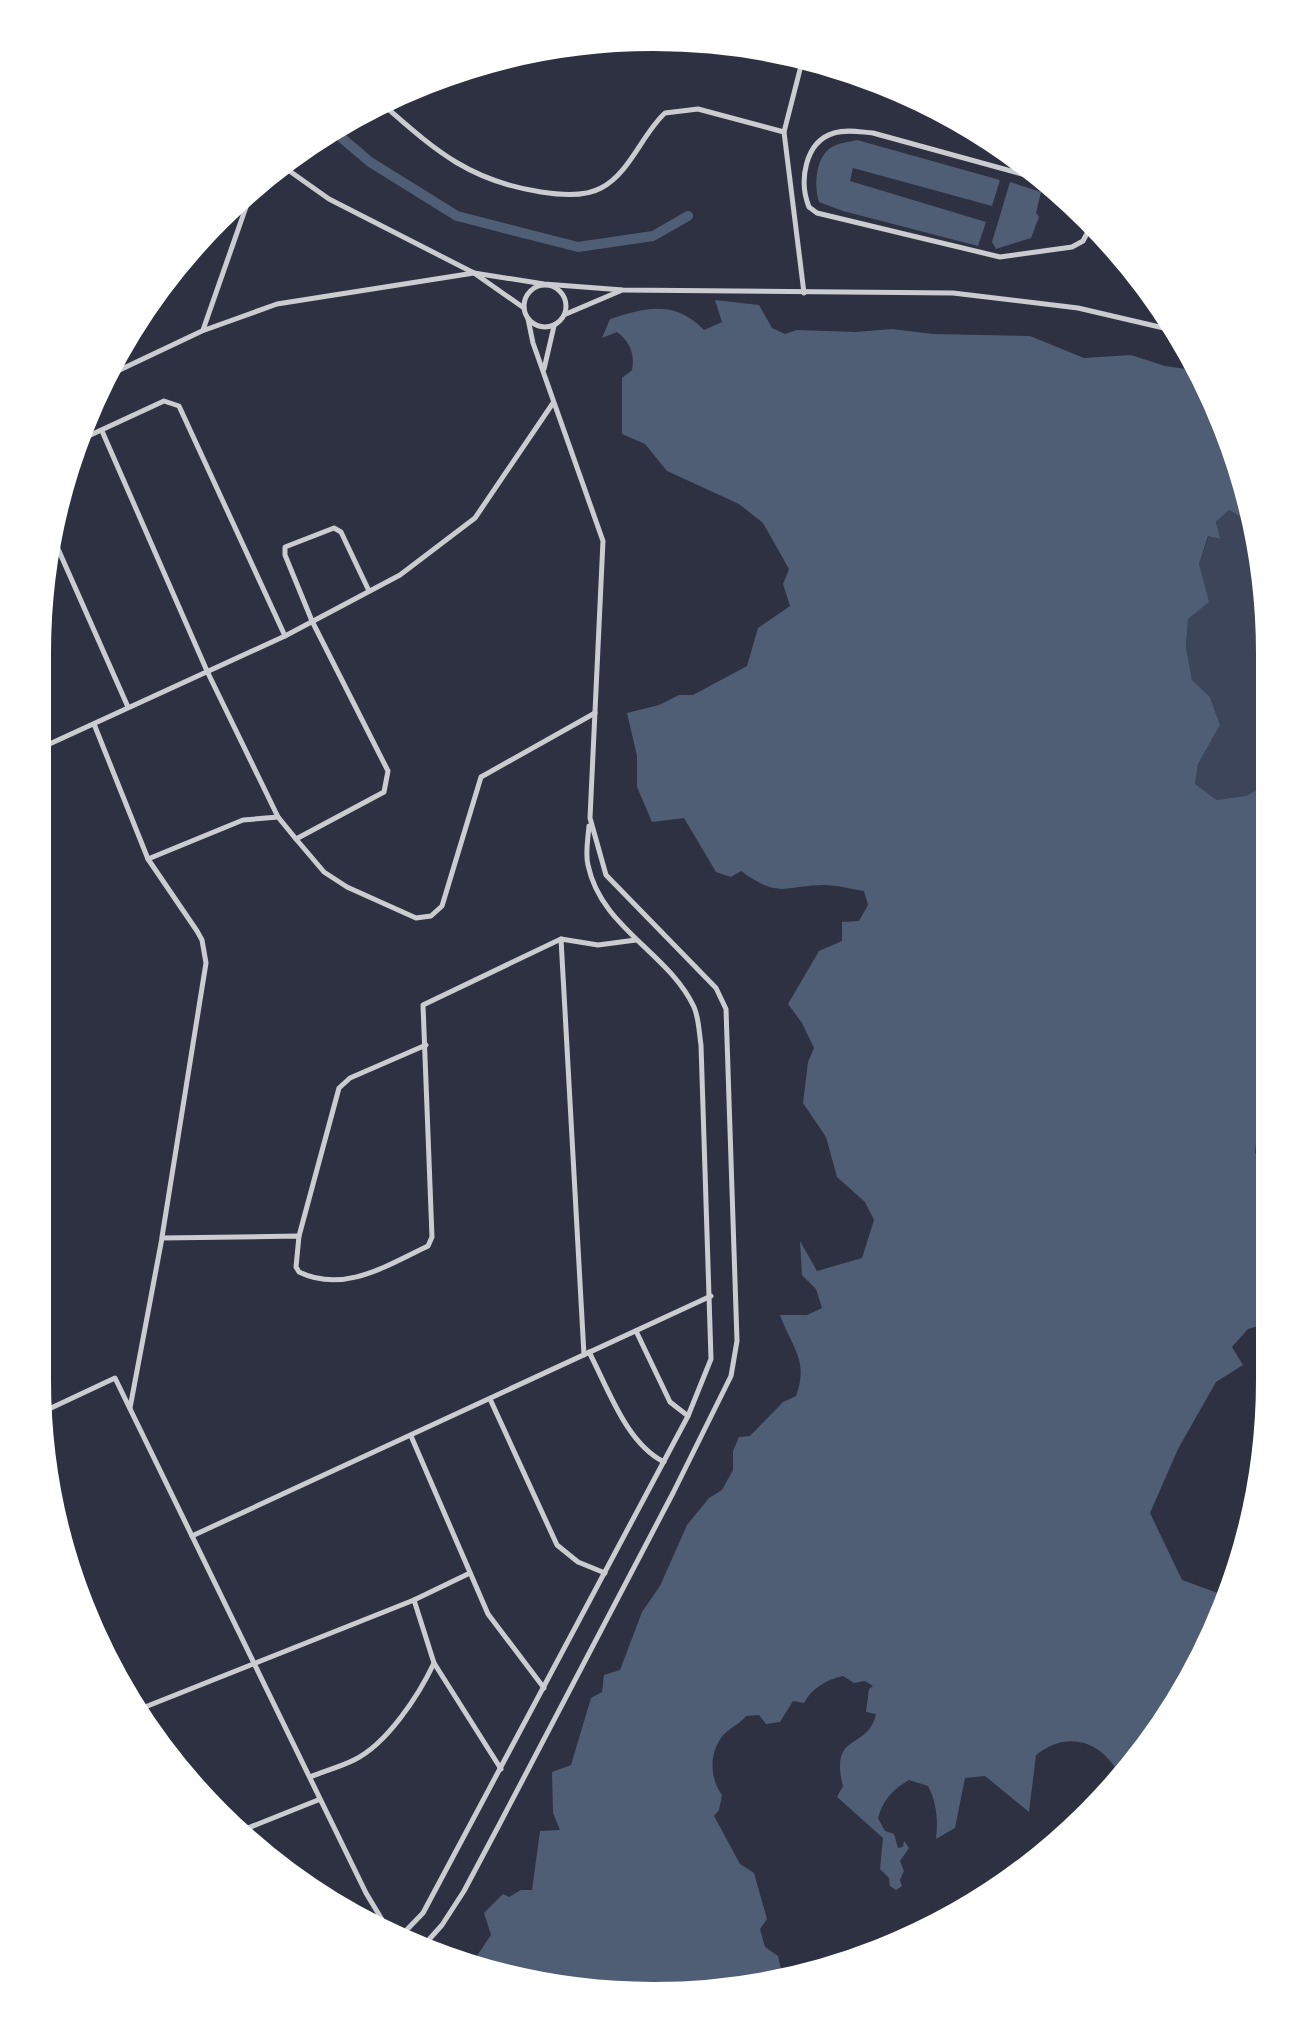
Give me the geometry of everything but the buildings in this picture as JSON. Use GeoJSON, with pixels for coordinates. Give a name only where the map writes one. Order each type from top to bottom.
{"type":"FeatureCollection","features":[{"type":"Feature","properties":{"kind":"street"},"geometry":{"type":"LineString","coordinates":[[801,64],[784,132],[804,294]]}},
{"type":"Feature","properties":{"kind":"street"},"geometry":{"type":"LineString","coordinates":[[386,107],[460,167],[506,186],[552,194],[600,190],[618,174],[652,124],[665,112],[698,109],[784,132]]}},
{"type":"Feature","properties":{"kind":"street"},"geometry":{"type":"LineString","coordinates":[[1031,177],[851,130],[825,136],[810,156],[803,176],[808,207],[817,214],[1000,257],[1072,247],[1082,241],[1089,229]]}},
{"type":"Feature","properties":{"kind":"street"},"geometry":{"type":"LineString","coordinates":[[46,1410],[115,1378],[310,1776],[318,1800],[384,1923],[404,1934],[423,1913],[544,1688],[688,1416],[711,1359],[701,1045],[696,1010],[682,985],[611,914],[586,862],[603,541],[528,319],[524,308],[474,273],[328,199],[286,169]]}},
{"type":"Feature","properties":{"kind":"street"},"geometry":{"type":"LineString","coordinates":[[202,331],[249,199]]}},
{"type":"Feature","properties":{"kind":"street"},"geometry":{"type":"LineString","coordinates":[[114,373],[202,331],[277,304],[474,273],[623,290],[953,293],[1078,308],[1168,329]]}},
{"type":"Feature","properties":{"kind":"street"},"geometry":{"type":"LineString","coordinates":[[524,308],[529,292],[544,284]]}},
{"type":"Feature","properties":{"kind":"street"},"geometry":{"type":"LineString","coordinates":[[544,284],[563,294],[565,315]]}},
{"type":"Feature","properties":{"kind":"street"},"geometry":{"type":"LineString","coordinates":[[544,372],[554,326],[565,315],[623,290]]}},
{"type":"Feature","properties":{"kind":"street"},"geometry":{"type":"LineString","coordinates":[[528,319],[545,327],[554,326]]}},
{"type":"Feature","properties":{"kind":"street"},"geometry":{"type":"LineString","coordinates":[[84,439],[164,402],[179,406],[285,636]]}},
{"type":"Feature","properties":{"kind":"street"},"geometry":{"type":"LineString","coordinates":[[45,746],[285,636],[400,575],[475,518],[554,402]]}},
{"type":"Feature","properties":{"kind":"street"},"geometry":{"type":"LineString","coordinates":[[102,431],[207,670],[278,817],[324,872],[348,888],[416,918],[430,916],[442,906],[481,777],[595,714]]}},
{"type":"Feature","properties":{"kind":"street"},"geometry":{"type":"LineString","coordinates":[[296,839],[384,792],[388,771],[312,621],[285,547],[334,528],[341,532],[368,591]]}},
{"type":"Feature","properties":{"kind":"street"},"geometry":{"type":"LineString","coordinates":[[56,543],[128,707]]}},
{"type":"Feature","properties":{"kind":"street"},"geometry":{"type":"LineString","coordinates":[[94,724],[148,859],[202,940],[206,963],[130,1408]]}},
{"type":"Feature","properties":{"kind":"street"},"geometry":{"type":"LineString","coordinates":[[148,859],[243,820],[278,817]]}},
{"type":"Feature","properties":{"kind":"street"},"geometry":{"type":"LineString","coordinates":[[425,1943],[464,1891],[516,1794],[731,1376],[738,1341],[724,1000],[606,876],[590,818]]}},
{"type":"Feature","properties":{"kind":"street"},"geometry":{"type":"LineString","coordinates":[[426,1045],[350,1078],[340,1088],[299,1236],[299,1272],[324,1280],[354,1278],[373,1273],[431,1242],[426,1045],[422,1011],[428,1001],[560,939],[598,945],[636,940]]}},
{"type":"Feature","properties":{"kind":"street"},"geometry":{"type":"LineString","coordinates":[[560,939],[587,1354],[647,1454],[664,1462]]}},
{"type":"Feature","properties":{"kind":"street"},"geometry":{"type":"LineString","coordinates":[[162,1238],[299,1236]]}},
{"type":"Feature","properties":{"kind":"street"},"geometry":{"type":"LineString","coordinates":[[192,1536],[711,1296]]}},
{"type":"Feature","properties":{"kind":"street"},"geometry":{"type":"LineString","coordinates":[[636,1331],[670,1402],[688,1416]]}},
{"type":"Feature","properties":{"kind":"street"},"geometry":{"type":"LineString","coordinates":[[490,1398],[557,1545],[578,1562],[605,1573]]}},
{"type":"Feature","properties":{"kind":"street"},"geometry":{"type":"LineString","coordinates":[[410,1435],[488,1614],[544,1688]]}},
{"type":"Feature","properties":{"kind":"street"},"geometry":{"type":"LineString","coordinates":[[141,1707],[414,1600],[470,1573]]}},
{"type":"Feature","properties":{"kind":"street"},"geometry":{"type":"LineString","coordinates":[[414,1600],[434,1663],[500,1769]]}},
{"type":"Feature","properties":{"kind":"street"},"geometry":{"type":"LineString","coordinates":[[310,1776],[358,1758],[394,1724],[421,1690],[434,1663]]}},
{"type":"Feature","properties":{"kind":"street"},"geometry":{"type":"LineString","coordinates":[[244,1830],[318,1800]]}},
{"type":"Feature","properties":{"kind":"shaded area"},"geometry":{"type":"Polygon","coordinates":[[[857,140],[1000,180],[992,206],[853,168],[850,181],[986,222],[978,246],[819,202],[816,180],[822,158],[835,146],[857,140]]]}},
{"type":"Feature","properties":{"kind":"shaded area"},"geometry":{"type":"Polygon","coordinates":[[[1010,182],[1041,192],[1036,213],[1039,217],[1031,238],[996,249],[992,242],[1010,182]]]}},
{"type":"Feature","properties":{"kind":"shaded area"},"geometry":{"type":"Polygon","coordinates":[[[715,300],[759,305],[772,328],[785,334],[797,330],[892,329],[1030,336],[1084,358],[1131,355],[1191,370],[1199,384],[1230,458],[1246,520],[1229,510],[1216,522],[1220,539],[1208,536],[1199,564],[1209,602],[1188,619],[1186,647],[1192,680],[1210,697],[1220,725],[1198,764],[1195,784],[1217,800],[1246,796],[1262,787],[1262,1132],[1257,1134],[1255,1153],[1262,1158],[1262,1325],[1248,1329],[1232,1347],[1243,1365],[1216,1382],[1178,1449],[1150,1513],[1182,1580],[1223,1595],[1180,1684],[1118,1773],[1090,1745],[1064,1742],[1050,1746],[1036,1755],[1029,1812],[985,1776],[965,1778],[955,1828],[936,1839],[931,1792],[928,1786],[909,1780],[889,1796],[878,1818],[885,1831],[894,1834],[898,1848],[903,1847],[904,1841],[909,1848],[900,1861],[904,1871],[902,1886],[896,1890],[880,1869],[883,1838],[837,1797],[843,1786],[841,1757],[845,1749],[866,1733],[876,1714],[866,1712],[869,1689],[873,1686],[865,1681],[854,1683],[843,1676],[815,1689],[804,1703],[793,1701],[780,1722],[766,1724],[759,1715],[746,1716],[717,1745],[712,1767],[722,1795],[714,1816],[740,1864],[754,1873],[767,1919],[760,1929],[765,1947],[778,1956],[782,1974],[693,1987],[614,1987],[535,1976],[474,1961],[491,1935],[484,1913],[503,1894],[509,1897],[521,1890],[532,1890],[540,1831],[560,1830],[553,1813],[552,1772],[571,1765],[591,1698],[602,1692],[604,1675],[620,1670],[642,1612],[660,1586],[687,1525],[709,1498],[722,1490],[733,1470],[733,1451],[739,1437],[750,1436],[783,1402],[796,1396],[800,1363],[780,1315],[807,1315],[822,1308],[816,1289],[802,1275],[800,1241],[817,1271],[862,1258],[874,1220],[865,1202],[837,1177],[826,1137],[803,1103],[808,1062],[814,1048],[788,1004],[819,951],[842,941],[842,922],[859,921],[868,905],[864,891],[824,885],[773,888],[741,871],[731,877],[716,872],[684,818],[652,822],[637,787],[637,756],[627,713],[679,695],[693,695],[747,666],[758,628],[790,606],[783,584],[789,569],[763,523],[739,504],[667,471],[645,444],[622,434],[622,378],[632,370],[633,359],[628,344],[617,332],[602,338],[610,319],[660,309],[682,314],[704,330],[722,322],[715,300]]]}},
{"type":"Feature","properties":{"kind":"shaded area"},"geometry":{"type":"Polygon","coordinates":[[[1229,510],[1246,520],[1257,574],[1262,654],[1262,788],[1246,797],[1217,800],[1195,784],[1198,764],[1220,725],[1210,697],[1192,680],[1186,647],[1188,619],[1208,602],[1199,564],[1209,535],[1218,539],[1216,522],[1229,510]]]}},
{"type":"Feature","properties":{"kind":"waterway"},"geometry":{"type":"LineString","coordinates":[[337,134],[370,162],[457,216],[578,247],[653,236],[688,216]]}}]}
